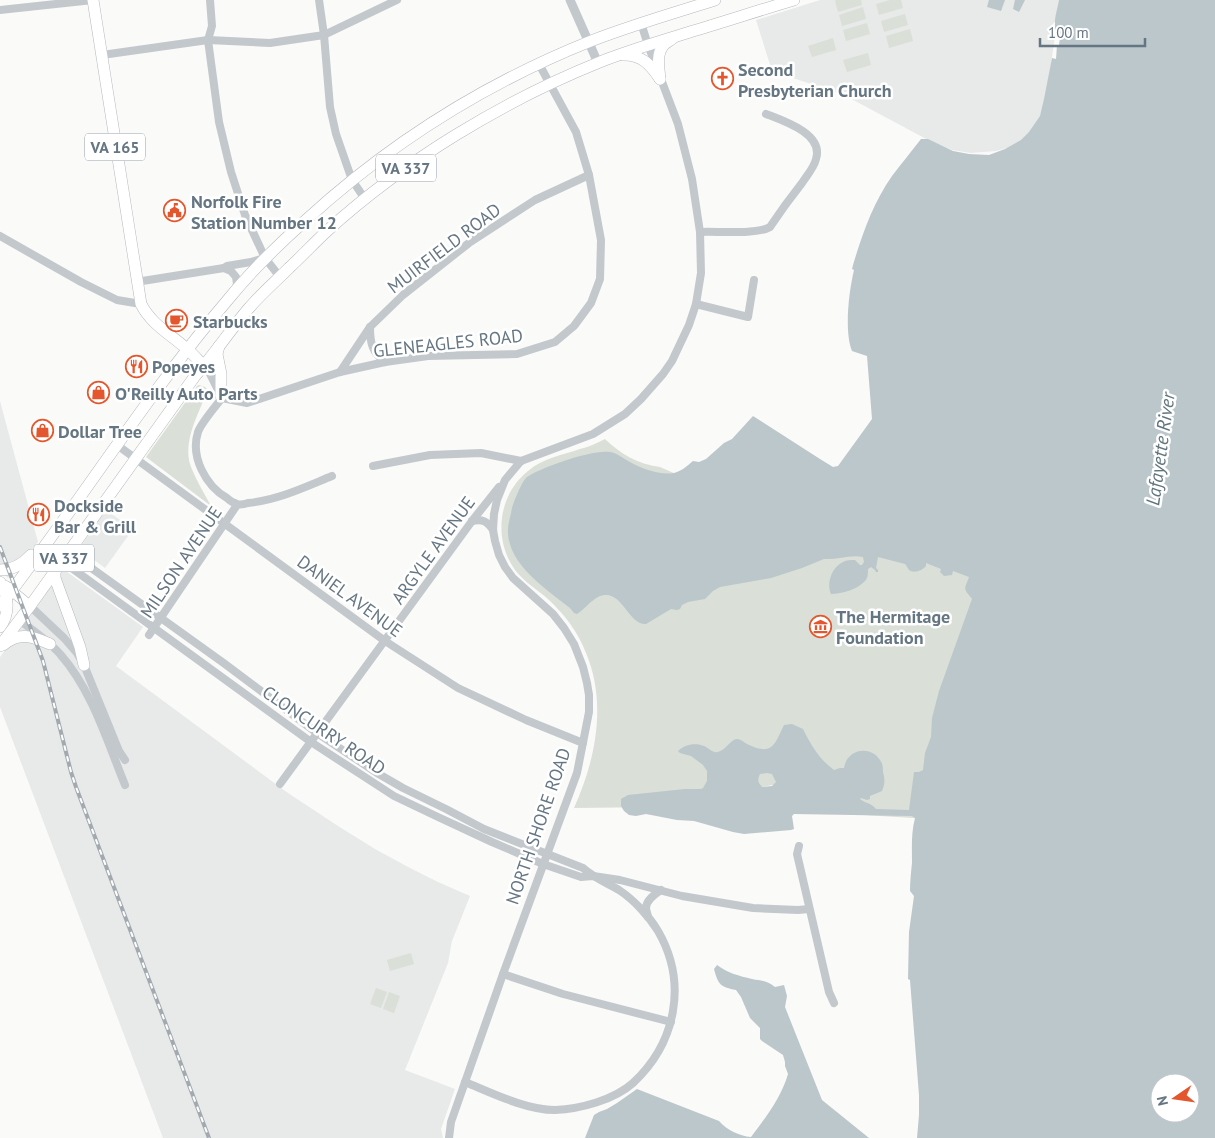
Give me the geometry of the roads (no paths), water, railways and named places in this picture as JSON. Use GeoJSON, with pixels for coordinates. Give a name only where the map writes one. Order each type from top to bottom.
{"type":"FeatureCollection","features":[{"type":"Feature","properties":{"kind":"main road","name":"VA 165"},"geometry":{"type":"LineString","coordinates":[[93,0],[140,304],[153,322],[187,349],[204,366]]}},
{"type":"Feature","properties":{"kind":"main road","name":"VA 337"},"geometry":{"type":"LineString","coordinates":[[4,602],[187,349],[232,293],[265,258],[352,180],[404,142],[476,96],[539,64],[589,42],[641,23],[715,0]]}},
{"type":"Feature","properties":{"kind":"main road","name":"VA 337"},"geometry":{"type":"LineString","coordinates":[[0,647],[194,376],[220,344],[251,306],[280,277],[365,199],[445,142],[550,84],[618,55],[777,3],[794,0]]}},
{"type":"Feature","properties":{"kind":"main road"},"geometry":{"type":"LineString","coordinates":[[660,78],[659,58],[661,50],[673,37]]}},
{"type":"Feature","properties":{"kind":"main road"},"geometry":{"type":"LineString","coordinates":[[618,55],[631,55],[639,58],[660,78]]}},
{"type":"Feature","properties":{"kind":"main road"},"geometry":{"type":"LineString","coordinates":[[220,344],[217,354],[222,397]]}},
{"type":"Feature","properties":{"kind":"main road"},"geometry":{"type":"LineString","coordinates":[[0,570],[11,569],[26,561],[78,490],[93,479]]}},
{"type":"Feature","properties":{"kind":"main road"},"geometry":{"type":"LineString","coordinates":[[62,561],[56,578],[80,647],[84,665]]}},
{"type":"Feature","properties":{"kind":"main road"},"geometry":{"type":"LineString","coordinates":[[0,582],[4,588],[6,617],[0,627]]}},
{"type":"Feature","properties":{"kind":"main road"},"geometry":{"type":"LineString","coordinates":[[4,602],[30,606]]}},
{"type":"Feature","properties":{"kind":"main road"},"geometry":{"type":"LineString","coordinates":[[4,602],[19,620]]}},
{"type":"Feature","properties":{"kind":"main road"},"geometry":{"type":"LineString","coordinates":[[0,647],[18,637],[34,638],[50,644]]}},
{"type":"Feature","properties":{"kind":"street"},"geometry":{"type":"LineString","coordinates":[[0,10],[93,0]]}},
{"type":"Feature","properties":{"kind":"street"},"geometry":{"type":"LineString","coordinates":[[210,0],[212,26],[208,40],[219,122],[231,172],[245,214],[265,258],[280,277]]}},
{"type":"Feature","properties":{"kind":"street"},"geometry":{"type":"LineString","coordinates":[[319,0],[330,107],[336,134],[352,180],[365,199]]}},
{"type":"Feature","properties":{"kind":"street"},"geometry":{"type":"LineString","coordinates":[[102,55],[208,40],[270,43],[324,35],[396,0]]}},
{"type":"Feature","properties":{"kind":"street"},"geometry":{"type":"LineString","coordinates":[[570,0],[598,63]]}},
{"type":"Feature","properties":{"kind":"street","name":"NORTH SHORE ROAD"},"geometry":{"type":"LineString","coordinates":[[449,1138],[451,1122],[465,1082],[577,773],[589,712],[589,695],[583,667],[579,655],[564,628],[554,614],[512,578],[499,555],[493,530],[497,500],[505,480],[521,461],[592,434],[625,414],[642,399],[672,361],[696,304],[701,273],[700,232],[688,158],[678,124],[641,23]]}},
{"type":"Feature","properties":{"kind":"street","name":"GLENEAGLES ROAD"},"geometry":{"type":"LineString","coordinates":[[222,397],[247,403],[340,372],[385,362],[428,356],[517,354],[555,342],[574,326],[591,303],[600,279],[601,240],[589,175],[576,132],[539,64]]}},
{"type":"Feature","properties":{"kind":"street"},"geometry":{"type":"LineString","coordinates":[[700,232],[766,230],[814,165],[817,158],[816,147],[807,134],[766,114]]}},
{"type":"Feature","properties":{"kind":"street","name":"MUIRFIELD ROAD"},"geometry":{"type":"LineString","coordinates":[[340,372],[370,327],[403,295],[469,243],[535,200],[589,175]]}},
{"type":"Feature","properties":{"kind":"street"},"geometry":{"type":"LineString","coordinates":[[0,236],[81,282],[118,300],[140,304]]}},
{"type":"Feature","properties":{"kind":"street"},"geometry":{"type":"LineString","coordinates":[[136,282],[224,268],[265,258]]}},
{"type":"Feature","properties":{"kind":"street"},"geometry":{"type":"LineString","coordinates":[[224,268],[231,271],[236,277],[236,284],[232,293]]}},
{"type":"Feature","properties":{"kind":"street"},"geometry":{"type":"LineString","coordinates":[[696,304],[748,316],[754,280]]}},
{"type":"Feature","properties":{"kind":"street"},"geometry":{"type":"LineString","coordinates":[[370,327],[371,344],[379,357],[385,362]]}},
{"type":"Feature","properties":{"kind":"street"},"geometry":{"type":"LineString","coordinates":[[204,366],[222,397],[200,426],[196,445],[200,467],[206,480],[218,493],[237,505],[273,499],[332,476]]}},
{"type":"Feature","properties":{"kind":"street","name":"DANIEL AVENUE"},"geometry":{"type":"LineString","coordinates":[[117,445],[385,641],[458,688],[526,720],[583,743]]}},
{"type":"Feature","properties":{"kind":"street"},"geometry":{"type":"LineString","coordinates":[[373,466],[430,455],[481,453],[521,461]]}},
{"type":"Feature","properties":{"kind":"street","name":"ARGYLE AVENUE"},"geometry":{"type":"LineString","coordinates":[[280,784],[472,521],[505,480]]}},
{"type":"Feature","properties":{"kind":"street","name":"MILSON AVENUE"},"geometry":{"type":"LineString","coordinates":[[148,635],[237,505]]}},
{"type":"Feature","properties":{"kind":"street"},"geometry":{"type":"LineString","coordinates":[[472,521],[480,520],[488,523],[493,530]]}},
{"type":"Feature","properties":{"kind":"street","name":"CLONCURRY ROAD"},"geometry":{"type":"LineString","coordinates":[[62,561],[161,618],[318,733],[403,788],[446,808],[484,829],[584,868],[593,876]]}},
{"type":"Feature","properties":{"kind":"street","name":"CLONCURRY ROAD"},"geometry":{"type":"LineString","coordinates":[[62,561],[311,742],[394,796],[471,834],[543,864],[581,877],[593,876],[620,880],[682,896],[753,908],[809,909]]}},
{"type":"Feature","properties":{"kind":"street"},"geometry":{"type":"LineString","coordinates":[[30,606],[77,653],[84,665],[119,751],[125,760]]}},
{"type":"Feature","properties":{"kind":"street"},"geometry":{"type":"LineString","coordinates":[[19,620],[50,644],[68,663],[82,684],[125,785]]}},
{"type":"Feature","properties":{"kind":"street"},"geometry":{"type":"LineString","coordinates":[[799,846],[798,854],[809,909],[829,992],[834,1003]]}},
{"type":"Feature","properties":{"kind":"street"},"geometry":{"type":"LineString","coordinates":[[465,1082],[514,1102],[554,1110],[576,1108],[597,1103],[632,1084],[647,1068],[664,1039],[671,1022],[675,1000],[675,986],[668,954],[657,930],[635,904],[619,891],[593,876]]}},
{"type":"Feature","properties":{"kind":"street"},"geometry":{"type":"LineString","coordinates":[[649,920],[646,908],[648,902],[661,890]]}},
{"type":"Feature","properties":{"kind":"street"},"geometry":{"type":"LineString","coordinates":[[503,974],[563,994],[671,1022]]}},
{"type":"Feature","properties":{"kind":"water"},"geometry":{"type":"Polygon","coordinates":[[[989,0],[1005,0],[1001,11],[987,7],[989,0]]]}},
{"type":"Feature","properties":{"kind":"water"},"geometry":{"type":"Polygon","coordinates":[[[1015,0],[1025,0],[1019,12],[1013,9],[1015,0]]]}},
{"type":"Feature","properties":{"kind":"water","name":"Lafayette River"},"geometry":{"type":"Polygon","coordinates":[[[1059,0],[1215,0],[1215,1138],[917,1138],[919,1095],[910,980],[908,979],[909,932],[914,896],[910,891],[910,881],[912,835],[915,818],[912,816],[794,814],[792,816],[794,829],[744,834],[694,821],[646,814],[629,815],[621,806],[621,799],[628,795],[703,788],[707,781],[707,771],[703,765],[691,756],[678,751],[683,747],[697,744],[718,752],[737,739],[755,747],[767,749],[778,739],[784,725],[792,724],[803,729],[816,751],[834,770],[844,768],[849,757],[859,751],[871,752],[876,755],[883,766],[883,789],[870,796],[870,799],[860,799],[876,809],[909,810],[914,772],[923,770],[925,753],[931,737],[932,718],[939,691],[972,599],[965,589],[969,577],[953,571],[952,575],[944,576],[940,572],[941,569],[926,563],[926,566],[921,570],[911,571],[905,564],[878,557],[876,568],[878,572],[871,567],[868,569],[866,580],[862,584],[845,592],[831,594],[829,585],[831,576],[839,564],[848,560],[855,560],[862,565],[864,562],[863,557],[824,559],[771,578],[720,587],[705,599],[688,602],[677,610],[671,609],[646,624],[639,623],[619,601],[606,595],[598,597],[577,614],[574,613],[530,575],[514,554],[509,542],[508,527],[512,508],[525,479],[544,468],[592,453],[610,452],[647,470],[666,474],[677,472],[693,461],[699,462],[706,459],[724,443],[732,439],[753,416],[833,467],[838,466],[872,419],[867,356],[852,351],[848,333],[848,322],[850,289],[854,270],[852,269],[864,231],[874,208],[885,186],[921,139],[928,139],[953,151],[989,155],[1021,140],[1029,132],[1040,116],[1052,58],[1056,59],[1057,45],[1059,45],[1060,38],[1055,30],[1059,0]],[[760,774],[758,781],[762,787],[772,786],[776,782],[772,774],[760,774]]]}},
{"type":"Feature","properties":{"kind":"water"},"geometry":{"type":"Polygon","coordinates":[[[717,965],[734,974],[767,982],[775,987],[784,985],[787,996],[785,1007],[822,1100],[869,1138],[585,1138],[594,1115],[617,1103],[637,1089],[719,1121],[734,1132],[751,1137],[777,1099],[788,1074],[783,1055],[760,1039],[760,1028],[750,1018],[736,990],[727,988],[717,979],[714,969],[717,965]]]}},
{"type":"Feature","properties":{"kind":"railway"},"geometry":{"type":"LineString","coordinates":[[0,547],[43,661],[76,787],[209,1138]]}},
{"type":"Feature","properties":{"kind":"place","name":"Second Presbyterian Church"},"geometry":{"type":"Point","coordinates":[722,79]}},
{"type":"Feature","properties":{"kind":"place","name":"Norfolk Fire Station Number 12"},"geometry":{"type":"Point","coordinates":[175,211]}},
{"type":"Feature","properties":{"kind":"place","name":"Starbucks"},"geometry":{"type":"Point","coordinates":[177,321]}},
{"type":"Feature","properties":{"kind":"place","name":"Popeyes"},"geometry":{"type":"Point","coordinates":[136,366]}},
{"type":"Feature","properties":{"kind":"place","name":"O'Reilly Auto Parts"},"geometry":{"type":"Point","coordinates":[99,393]}},
{"type":"Feature","properties":{"kind":"place","name":"Dollar Tree"},"geometry":{"type":"Point","coordinates":[42,431]}},
{"type":"Feature","properties":{"kind":"place","name":"Dockside Bar & Grill"},"geometry":{"type":"Point","coordinates":[38,515]}},
{"type":"Feature","properties":{"kind":"place","name":"The Hermitage Foundation"},"geometry":{"type":"Point","coordinates":[820,626]}}]}
